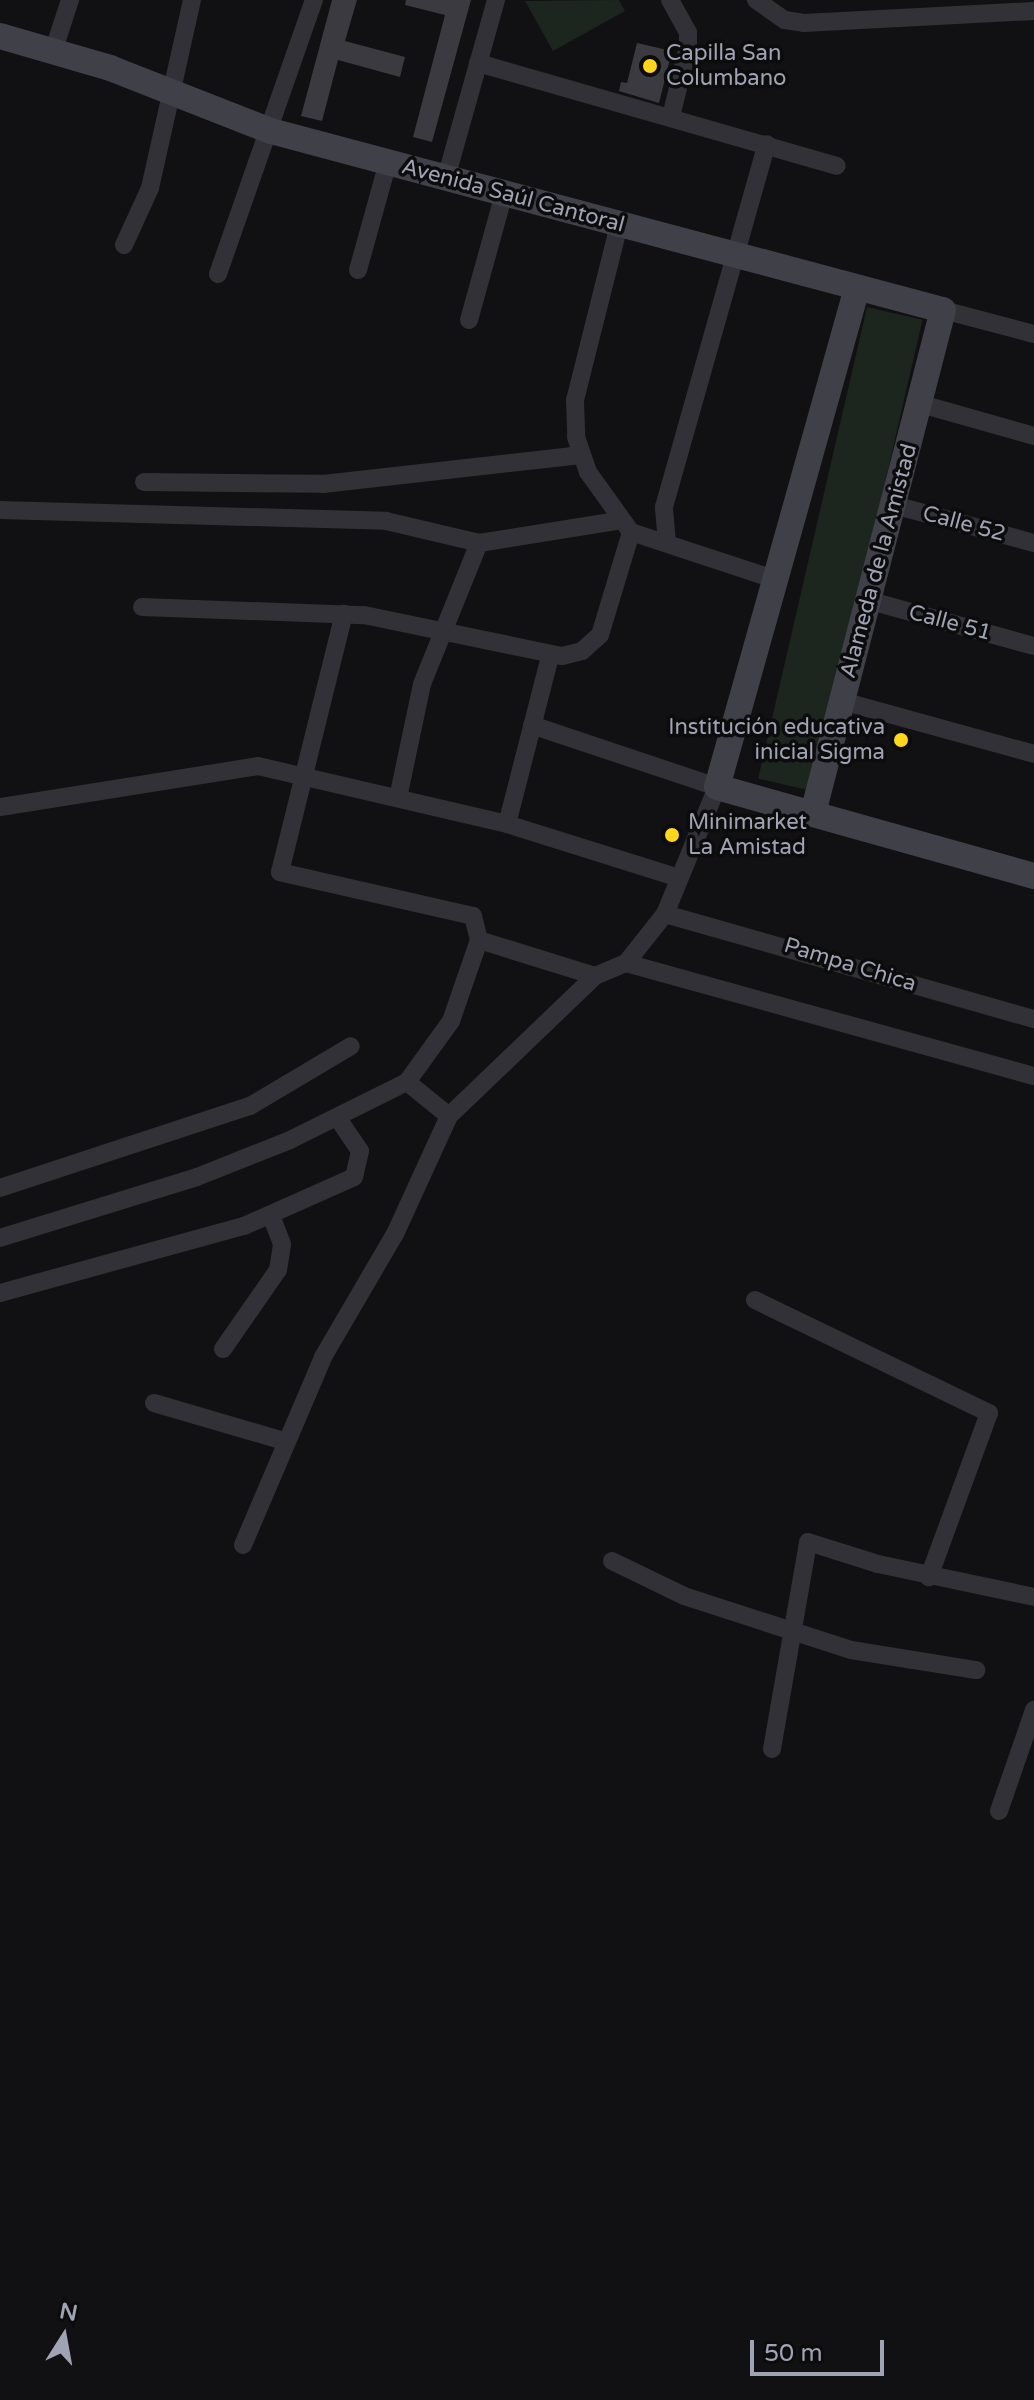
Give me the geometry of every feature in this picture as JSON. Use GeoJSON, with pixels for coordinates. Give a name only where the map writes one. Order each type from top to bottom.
{"type":"FeatureCollection","features":[{"type":"Feature","properties":{"kind":"street"},"geometry":{"type":"LineString","coordinates":[[53,52],[70,0]]}},
{"type":"Feature","properties":{"kind":"street"},"geometry":{"type":"LineString","coordinates":[[124,245],[150,188],[192,0]]}},
{"type":"Feature","properties":{"kind":"street"},"geometry":{"type":"LineString","coordinates":[[218,274],[271,131],[314,0]]}},
{"type":"Feature","properties":{"kind":"street"},"geometry":{"type":"LineString","coordinates":[[446,178],[496,0]]}},
{"type":"Feature","properties":{"kind":"street"},"geometry":{"type":"LineString","coordinates":[[670,0],[688,32],[688,47],[671,117]]}},
{"type":"Feature","properties":{"kind":"street"},"geometry":{"type":"LineString","coordinates":[[756,0],[785,20],[804,23],[1034,11]]}},
{"type":"Feature","properties":{"kind":"street","name":"Avenida Saúl Cantoral"},"geometry":{"type":"LineString","coordinates":[[0,36],[173,93],[271,131],[734,257],[1034,334]]}},
{"type":"Feature","properties":{"kind":"street"},"geometry":{"type":"LineString","coordinates":[[478,63],[837,166]]}},
{"type":"Feature","properties":{"kind":"street"},"geometry":{"type":"LineString","coordinates":[[667,543],[664,507],[767,144]]}},
{"type":"Feature","properties":{"kind":"street"},"geometry":{"type":"LineString","coordinates":[[358,270],[388,162]]}},
{"type":"Feature","properties":{"kind":"street"},"geometry":{"type":"LineString","coordinates":[[469,320],[504,194]]}},
{"type":"Feature","properties":{"kind":"street"},"geometry":{"type":"LineString","coordinates":[[142,607],[344,614],[444,630],[550,657],[582,651],[600,635],[624,526],[581,455],[574,422],[579,369],[619,225]]}},
{"type":"Feature","properties":{"kind":"street"},"geometry":{"type":"LineString","coordinates":[[243,1545],[284,1441],[323,1357],[395,1234],[449,1116],[595,976],[626,963],[665,914],[717,787],[857,288]]}},
{"type":"Feature","properties":{"kind":"street","name":"Alameda de la Amistad"},"geometry":{"type":"LineString","coordinates":[[813,813],[943,310]]}},
{"type":"Feature","properties":{"kind":"street"},"geometry":{"type":"LineString","coordinates":[[921,404],[1034,436]]}},
{"type":"Feature","properties":{"kind":"street"},"geometry":{"type":"LineString","coordinates":[[144,482],[323,484],[581,455]]}},
{"type":"Feature","properties":{"kind":"street","name":"Calle 52"},"geometry":{"type":"LineString","coordinates":[[894,505],[1034,543]]}},
{"type":"Feature","properties":{"kind":"street"},"geometry":{"type":"LineString","coordinates":[[0,510],[386,521],[479,543],[624,526],[777,580]]}},
{"type":"Feature","properties":{"kind":"street"},"geometry":{"type":"LineString","coordinates":[[398,798],[422,684],[479,543]]}},
{"type":"Feature","properties":{"kind":"street","name":"Calle 51"},"geometry":{"type":"LineString","coordinates":[[867,600],[1034,646]]}},
{"type":"Feature","properties":{"kind":"street"},"geometry":{"type":"LineString","coordinates":[[0,1238],[197,1177],[337,1117],[407,1082],[451,1021],[479,940],[473,916],[280,872],[301,775],[344,614]]}},
{"type":"Feature","properties":{"kind":"street"},"geometry":{"type":"LineString","coordinates":[[507,824],[550,657]]}},
{"type":"Feature","properties":{"kind":"street"},"geometry":{"type":"LineString","coordinates":[[842,701],[1034,754]]}},
{"type":"Feature","properties":{"kind":"street"},"geometry":{"type":"LineString","coordinates":[[532,725],[717,787],[1034,876]]}},
{"type":"Feature","properties":{"kind":"street"},"geometry":{"type":"LineString","coordinates":[[0,807],[258,766],[507,824],[679,878]]}},
{"type":"Feature","properties":{"kind":"street","name":"Pampa Chica"},"geometry":{"type":"LineString","coordinates":[[665,914],[1034,1019]]}},
{"type":"Feature","properties":{"kind":"street"},"geometry":{"type":"LineString","coordinates":[[479,940],[595,976]]}},
{"type":"Feature","properties":{"kind":"street"},"geometry":{"type":"LineString","coordinates":[[626,963],[1034,1076]]}},
{"type":"Feature","properties":{"kind":"street"},"geometry":{"type":"LineString","coordinates":[[0,1188],[250,1106],[351,1046]]}},
{"type":"Feature","properties":{"kind":"street"},"geometry":{"type":"LineString","coordinates":[[407,1082],[449,1116]]}},
{"type":"Feature","properties":{"kind":"street"},"geometry":{"type":"LineString","coordinates":[[0,1293],[123,1263],[271,1215],[360,1171],[360,1151],[337,1117]]}},
{"type":"Feature","properties":{"kind":"street"},"geometry":{"type":"LineString","coordinates":[[223,1349],[278,1270],[282,1244],[271,1215]]}},
{"type":"Feature","properties":{"kind":"street"},"geometry":{"type":"LineString","coordinates":[[755,1300],[989,1413],[929,1577]]}},
{"type":"Feature","properties":{"kind":"street"},"geometry":{"type":"LineString","coordinates":[[154,1403],[284,1441]]}},
{"type":"Feature","properties":{"kind":"street"},"geometry":{"type":"LineString","coordinates":[[772,1749],[788,1629],[808,1542],[929,1577],[997,1585],[1034,1597]]}},
{"type":"Feature","properties":{"kind":"street"},"geometry":{"type":"LineString","coordinates":[[612,1561],[684,1596],[788,1629],[910,1663],[976,1670]]}},
{"type":"Feature","properties":{"kind":"street"},"geometry":{"type":"LineString","coordinates":[[999,1811],[1034,1710]]}},
{"type":"Feature","properties":{"kind":"shaded area"},"geometry":{"type":"Polygon","coordinates":[[[619,0],[625,11],[553,51],[525,1],[619,0]]]}},
{"type":"Feature","properties":{"kind":"shaded area"},"geometry":{"type":"Polygon","coordinates":[[[867,307],[923,320],[814,791],[758,779],[867,307]]]}},
{"type":"Feature","properties":{"kind":"building"},"geometry":{"type":"Polygon","coordinates":[[[332,0],[357,0],[345,41],[405,57],[400,77],[338,60],[322,121],[301,116],[332,0]]]}},
{"type":"Feature","properties":{"kind":"building"},"geometry":{"type":"Polygon","coordinates":[[[406,0],[471,0],[432,142],[413,137],[445,15],[405,5],[406,0]]]}},
{"type":"Feature","properties":{"kind":"building","name":"Capilla San Columbano"},"geometry":{"type":"Polygon","coordinates":[[[637,43],[672,51],[659,103],[619,91],[621,82],[627,83],[637,43]]]}},
{"type":"Feature","properties":{"kind":"place","name":"Capilla San Columbano"},"geometry":{"type":"Point","coordinates":[650,66]}},
{"type":"Feature","properties":{"kind":"place","name":"Institución educativa inicial Sigma"},"geometry":{"type":"Point","coordinates":[901,740]}},
{"type":"Feature","properties":{"kind":"place","name":"Minimarket La Amistad"},"geometry":{"type":"Point","coordinates":[672,835]}}]}
